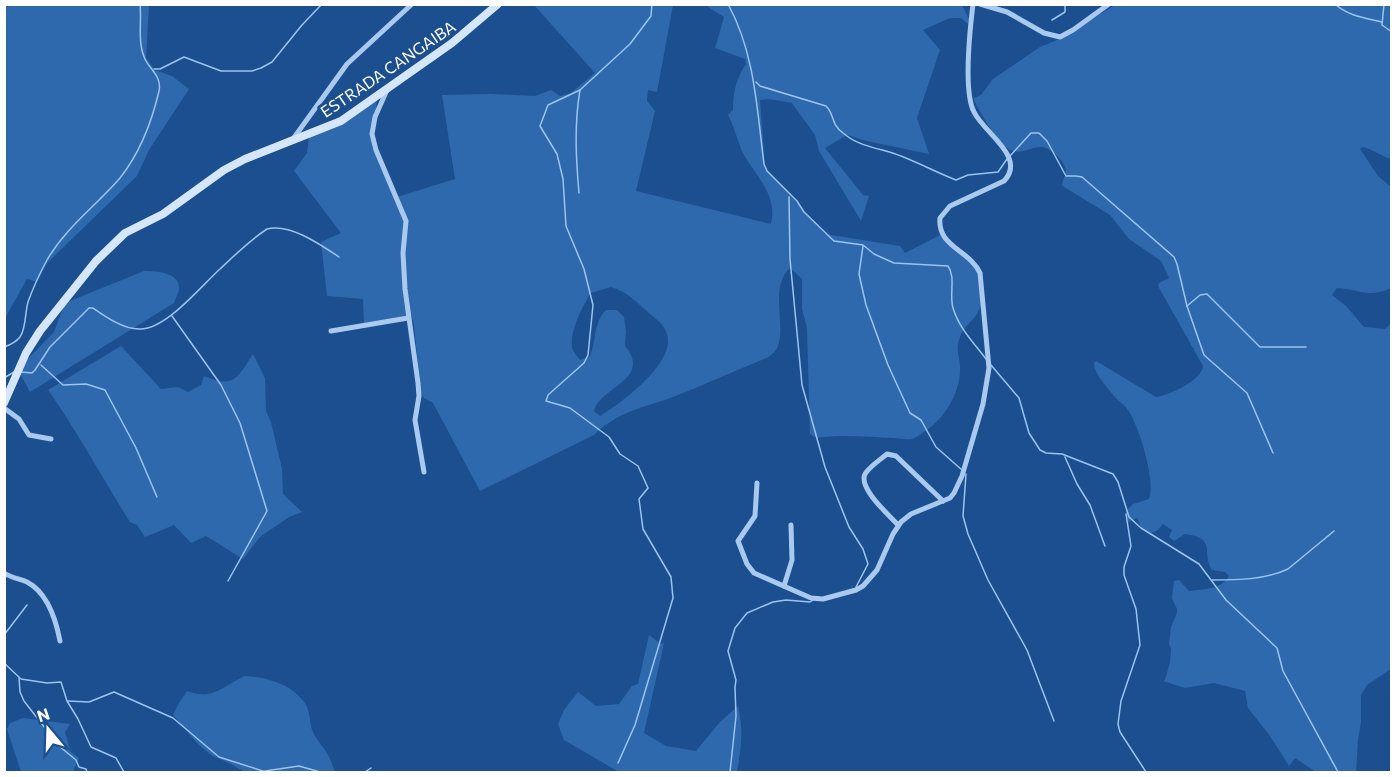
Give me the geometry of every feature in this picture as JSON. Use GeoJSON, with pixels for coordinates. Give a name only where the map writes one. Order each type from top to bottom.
{"type":"FeatureCollection","features":[{"type":"Feature","properties":{"kind":"street"},"geometry":{"type":"LineString","coordinates":[[292,140],[347,64],[412,4]]}},
{"type":"Feature","properties":{"kind":"street","name":"ESTRADA CANGAIBA"},"geometry":{"type":"LineString","coordinates":[[4,405],[36,337],[96,261],[119,237],[170,209],[224,170],[245,159],[341,121],[462,36],[498,4]]}},
{"type":"Feature","properties":{"kind":"street"},"geometry":{"type":"LineString","coordinates":[[757,483],[754,516],[739,538],[738,544],[751,571],[798,594],[823,599],[863,586],[877,570],[898,525],[911,514],[952,496],[962,476],[982,404],[989,368],[980,273],[973,261],[943,237],[940,218],[950,206],[1004,181],[1011,169],[1009,156],[980,121],[970,103],[969,44],[973,4]]}},
{"type":"Feature","properties":{"kind":"street"},"geometry":{"type":"LineString","coordinates":[[980,4],[1007,12],[1044,33],[1060,37],[1109,4]]}},
{"type":"Feature","properties":{"kind":"street"},"geometry":{"type":"LineString","coordinates":[[387,88],[375,117],[372,134],[376,150],[406,221],[403,266],[418,383],[419,396],[415,420],[424,472]]}},
{"type":"Feature","properties":{"kind":"street"},"geometry":{"type":"LineString","coordinates":[[331,331],[408,318]]}},
{"type":"Feature","properties":{"kind":"street"},"geometry":{"type":"LineString","coordinates":[[4,405],[19,419],[29,435],[51,439]]}},
{"type":"Feature","properties":{"kind":"street"},"geometry":{"type":"LineString","coordinates":[[898,525],[868,492],[864,482],[866,472],[887,454],[896,456],[943,501]]}},
{"type":"Feature","properties":{"kind":"street"},"geometry":{"type":"LineString","coordinates":[[784,586],[792,560],[791,525]]}},
{"type":"Feature","properties":{"kind":"street"},"geometry":{"type":"LineString","coordinates":[[4,573],[30,584],[40,593],[51,611],[60,641]]}},
{"type":"Feature","properties":{"kind":"shaded area"},"geometry":{"type":"Polygon","coordinates":[[[5,4],[149,5],[146,58],[155,70],[172,76],[189,89],[149,150],[137,176],[47,263],[37,282],[27,279],[5,318],[5,4]]]}},
{"type":"Feature","properties":{"kind":"shaded area"},"geometry":{"type":"Polygon","coordinates":[[[534,5],[673,5],[657,92],[648,90],[647,101],[655,111],[636,191],[771,224],[771,203],[768,194],[742,151],[728,115],[733,110],[736,86],[746,64],[745,59],[715,48],[724,17],[705,5],[962,5],[969,19],[968,24],[961,18],[950,18],[923,30],[940,50],[917,118],[929,154],[847,135],[825,148],[863,195],[869,196],[861,221],[819,151],[815,135],[792,103],[769,99],[760,100],[765,167],[825,234],[900,246],[905,253],[940,235],[977,269],[982,287],[980,307],[960,336],[958,348],[960,371],[957,389],[949,406],[931,427],[910,439],[845,436],[816,438],[810,434],[807,328],[802,309],[802,279],[790,268],[780,285],[778,346],[769,357],[678,395],[624,414],[594,435],[480,491],[433,403],[424,398],[421,393],[411,315],[364,323],[363,299],[327,296],[321,242],[341,233],[294,171],[307,153],[309,135],[377,96],[374,140],[397,197],[455,179],[442,95],[535,96],[551,90],[560,96],[571,93],[595,73],[534,5]],[[611,287],[591,293],[577,319],[572,341],[573,350],[580,360],[590,356],[597,325],[606,310],[617,310],[624,317],[625,346],[632,357],[633,367],[629,375],[598,403],[594,411],[600,416],[621,402],[645,381],[663,357],[668,345],[666,330],[662,325],[631,298],[611,287]]]}},
{"type":"Feature","properties":{"kind":"shaded area"},"geometry":{"type":"Polygon","coordinates":[[[1115,5],[1391,5],[1391,159],[1366,148],[1360,149],[1378,176],[1391,187],[1391,288],[1370,293],[1337,288],[1332,295],[1346,306],[1364,327],[1385,329],[1391,323],[1391,669],[1367,685],[1361,695],[1356,772],[1316,772],[1295,758],[1289,766],[1270,736],[1248,708],[1245,691],[1214,683],[1185,688],[1163,681],[1170,662],[1171,627],[1177,613],[1172,598],[1174,581],[1179,580],[1189,591],[1217,586],[1226,581],[1229,576],[1225,572],[1212,570],[1207,548],[1202,539],[1185,534],[1174,541],[1169,537],[1172,530],[1163,524],[1152,533],[1142,529],[1137,518],[1128,522],[1126,511],[1133,504],[1149,499],[1151,491],[1148,467],[1141,440],[1127,408],[1102,381],[1096,372],[1094,363],[1096,361],[1156,397],[1177,390],[1191,381],[1203,366],[1158,286],[1159,283],[1169,278],[1161,261],[1129,239],[1110,215],[1062,185],[1066,173],[1065,167],[1052,152],[1044,147],[1020,152],[1013,151],[1002,143],[974,100],[981,95],[993,79],[1040,47],[1062,38],[1115,5]]]}},
{"type":"Feature","properties":{"kind":"shaded area"},"geometry":{"type":"Polygon","coordinates":[[[144,271],[155,271],[176,279],[179,289],[174,303],[30,392],[19,372],[23,364],[54,332],[65,303],[144,271]]]}},
{"type":"Feature","properties":{"kind":"shaded area"},"geometry":{"type":"Polygon","coordinates":[[[121,346],[161,389],[178,387],[188,392],[201,385],[204,376],[222,381],[234,379],[253,354],[265,378],[266,411],[271,422],[282,469],[283,494],[302,512],[289,517],[260,537],[243,559],[206,536],[191,543],[174,525],[145,537],[137,525],[130,522],[70,422],[48,390],[121,346]]]}},
{"type":"Feature","properties":{"kind":"shaded area"},"geometry":{"type":"Polygon","coordinates":[[[649,635],[661,644],[664,643],[644,733],[666,746],[696,751],[720,722],[738,706],[741,747],[737,772],[619,772],[564,740],[558,724],[564,710],[578,692],[596,706],[619,704],[632,686],[638,684],[649,635]]]}},
{"type":"Feature","properties":{"kind":"shaded area"},"geometry":{"type":"Polygon","coordinates":[[[245,676],[279,683],[301,698],[308,708],[313,732],[325,749],[335,772],[245,772],[211,755],[197,743],[173,715],[187,691],[196,694],[211,693],[245,676]]]}},
{"type":"Feature","properties":{"kind":"shaded area"},"geometry":{"type":"Polygon","coordinates":[[[23,718],[70,724],[65,732],[71,752],[79,758],[73,772],[21,772],[7,729],[10,723],[23,718]]]}},
{"type":"Feature","properties":{"kind":"waterway"},"geometry":{"type":"LineString","coordinates":[[4,347],[15,342],[22,334],[30,297],[47,260],[63,237],[120,178],[139,148],[149,125],[159,91],[159,81],[147,63],[143,52],[140,39],[140,4]]}},
{"type":"Feature","properties":{"kind":"waterway"},"geometry":{"type":"LineString","coordinates":[[154,69],[160,69],[184,57],[221,71],[252,71],[261,68],[272,62],[322,4]]}},
{"type":"Feature","properties":{"kind":"waterway"},"geometry":{"type":"LineString","coordinates":[[618,763],[635,725],[673,598],[671,577],[643,529],[639,499],[648,488],[638,466],[620,454],[609,437],[570,408],[546,401],[548,395],[584,363],[588,355],[593,305],[584,269],[566,226],[563,179],[557,154],[540,126],[548,105],[580,90],[630,44],[651,16],[652,4]]}},
{"type":"Feature","properties":{"kind":"waterway"},"geometry":{"type":"LineString","coordinates":[[728,4],[744,42],[754,82],[764,164],[767,171],[834,241],[863,245],[874,254],[894,263],[948,266],[952,275],[953,308],[967,335],[986,359]]}},
{"type":"Feature","properties":{"kind":"waterway"},"geometry":{"type":"LineString","coordinates":[[1052,20],[1065,12],[1065,4]]}},
{"type":"Feature","properties":{"kind":"waterway"},"geometry":{"type":"LineString","coordinates":[[1335,4],[1351,14],[1382,22]]}},
{"type":"Feature","properties":{"kind":"waterway"},"geometry":{"type":"LineString","coordinates":[[1384,4],[1382,25],[1392,32]]}},
{"type":"Feature","properties":{"kind":"waterway"},"geometry":{"type":"LineString","coordinates":[[756,82],[760,86],[826,106],[834,122],[848,137],[894,153],[956,180],[968,175],[998,172],[1007,159]]}},
{"type":"Feature","properties":{"kind":"waterway"},"geometry":{"type":"LineString","coordinates":[[579,193],[576,142],[580,90]]}},
{"type":"Feature","properties":{"kind":"waterway"},"geometry":{"type":"LineString","coordinates":[[1010,156],[1031,133],[1039,133],[1047,141],[1066,176],[1082,177],[1174,257],[1187,306],[1204,355],[1247,393],[1273,453]]}},
{"type":"Feature","properties":{"kind":"waterway"},"geometry":{"type":"LineString","coordinates":[[789,197],[790,259],[802,385],[825,467],[849,527],[863,549],[868,564],[856,587]]}},
{"type":"Feature","properties":{"kind":"waterway"},"geometry":{"type":"LineString","coordinates":[[21,372],[32,373],[50,347],[89,308],[93,308],[121,325],[133,328],[149,328],[160,323],[267,229],[276,228],[295,232],[339,257]]}},
{"type":"Feature","properties":{"kind":"waterway"},"geometry":{"type":"LineString","coordinates":[[863,246],[859,274],[866,305],[888,365],[910,413],[921,420],[936,447],[962,470]]}},
{"type":"Feature","properties":{"kind":"waterway"},"geometry":{"type":"LineString","coordinates":[[1187,306],[1200,295],[1207,294],[1260,347],[1306,347]]}},
{"type":"Feature","properties":{"kind":"waterway"},"geometry":{"type":"LineString","coordinates":[[172,316],[221,385],[240,423],[267,511],[228,581]]}},
{"type":"Feature","properties":{"kind":"waterway"},"geometry":{"type":"LineString","coordinates":[[41,365],[63,385],[86,384],[105,390],[136,448],[157,497]]}},
{"type":"Feature","properties":{"kind":"waterway"},"geometry":{"type":"LineString","coordinates":[[991,365],[1019,398],[1029,433],[1040,450],[1046,453],[1062,454],[1113,474],[1118,482],[1129,517],[1141,528],[1199,564],[1226,600],[1277,648],[1283,671],[1338,772]]}},
{"type":"Feature","properties":{"kind":"waterway"},"geometry":{"type":"LineString","coordinates":[[4,378],[14,372]]}},
{"type":"Feature","properties":{"kind":"waterway"},"geometry":{"type":"LineString","coordinates":[[1065,457],[1077,484],[1090,505],[1105,546]]}},
{"type":"Feature","properties":{"kind":"waterway"},"geometry":{"type":"LineString","coordinates":[[966,474],[963,516],[968,534],[988,580],[1027,650],[1054,721]]}},
{"type":"Feature","properties":{"kind":"waterway"},"geometry":{"type":"LineString","coordinates":[[1126,514],[1131,546],[1124,567],[1124,575],[1136,609],[1140,645],[1121,701],[1118,724],[1120,732],[1146,772]]}},
{"type":"Feature","properties":{"kind":"waterway"},"geometry":{"type":"LineString","coordinates":[[1212,580],[1251,579],[1279,573],[1288,569],[1334,531]]}},
{"type":"Feature","properties":{"kind":"waterway"},"geometry":{"type":"LineString","coordinates":[[730,772],[736,716],[736,680],[728,651],[735,628],[747,613],[773,602],[786,600],[810,602],[813,600]]}},
{"type":"Feature","properties":{"kind":"waterway"},"geometry":{"type":"LineString","coordinates":[[4,635],[27,605]]}},
{"type":"Feature","properties":{"kind":"waterway"},"geometry":{"type":"LineString","coordinates":[[4,663],[21,679],[47,683],[61,682],[67,701],[91,747],[116,758],[124,772]]}},
{"type":"Feature","properties":{"kind":"waterway"},"geometry":{"type":"LineString","coordinates":[[19,678],[20,692],[24,701],[59,746],[87,772]]}},
{"type":"Feature","properties":{"kind":"waterway"},"geometry":{"type":"LineString","coordinates":[[68,701],[89,702],[114,692],[173,718],[219,757],[266,772]]}},
{"type":"Feature","properties":{"kind":"waterway"},"geometry":{"type":"LineString","coordinates":[[4,711],[4,726]]}},
{"type":"Feature","properties":{"kind":"waterway"},"geometry":{"type":"LineString","coordinates":[[265,771],[299,766],[320,772]]}},
{"type":"Feature","properties":{"kind":"waterway"},"geometry":{"type":"LineString","coordinates":[[365,772],[371,768]]}}]}
